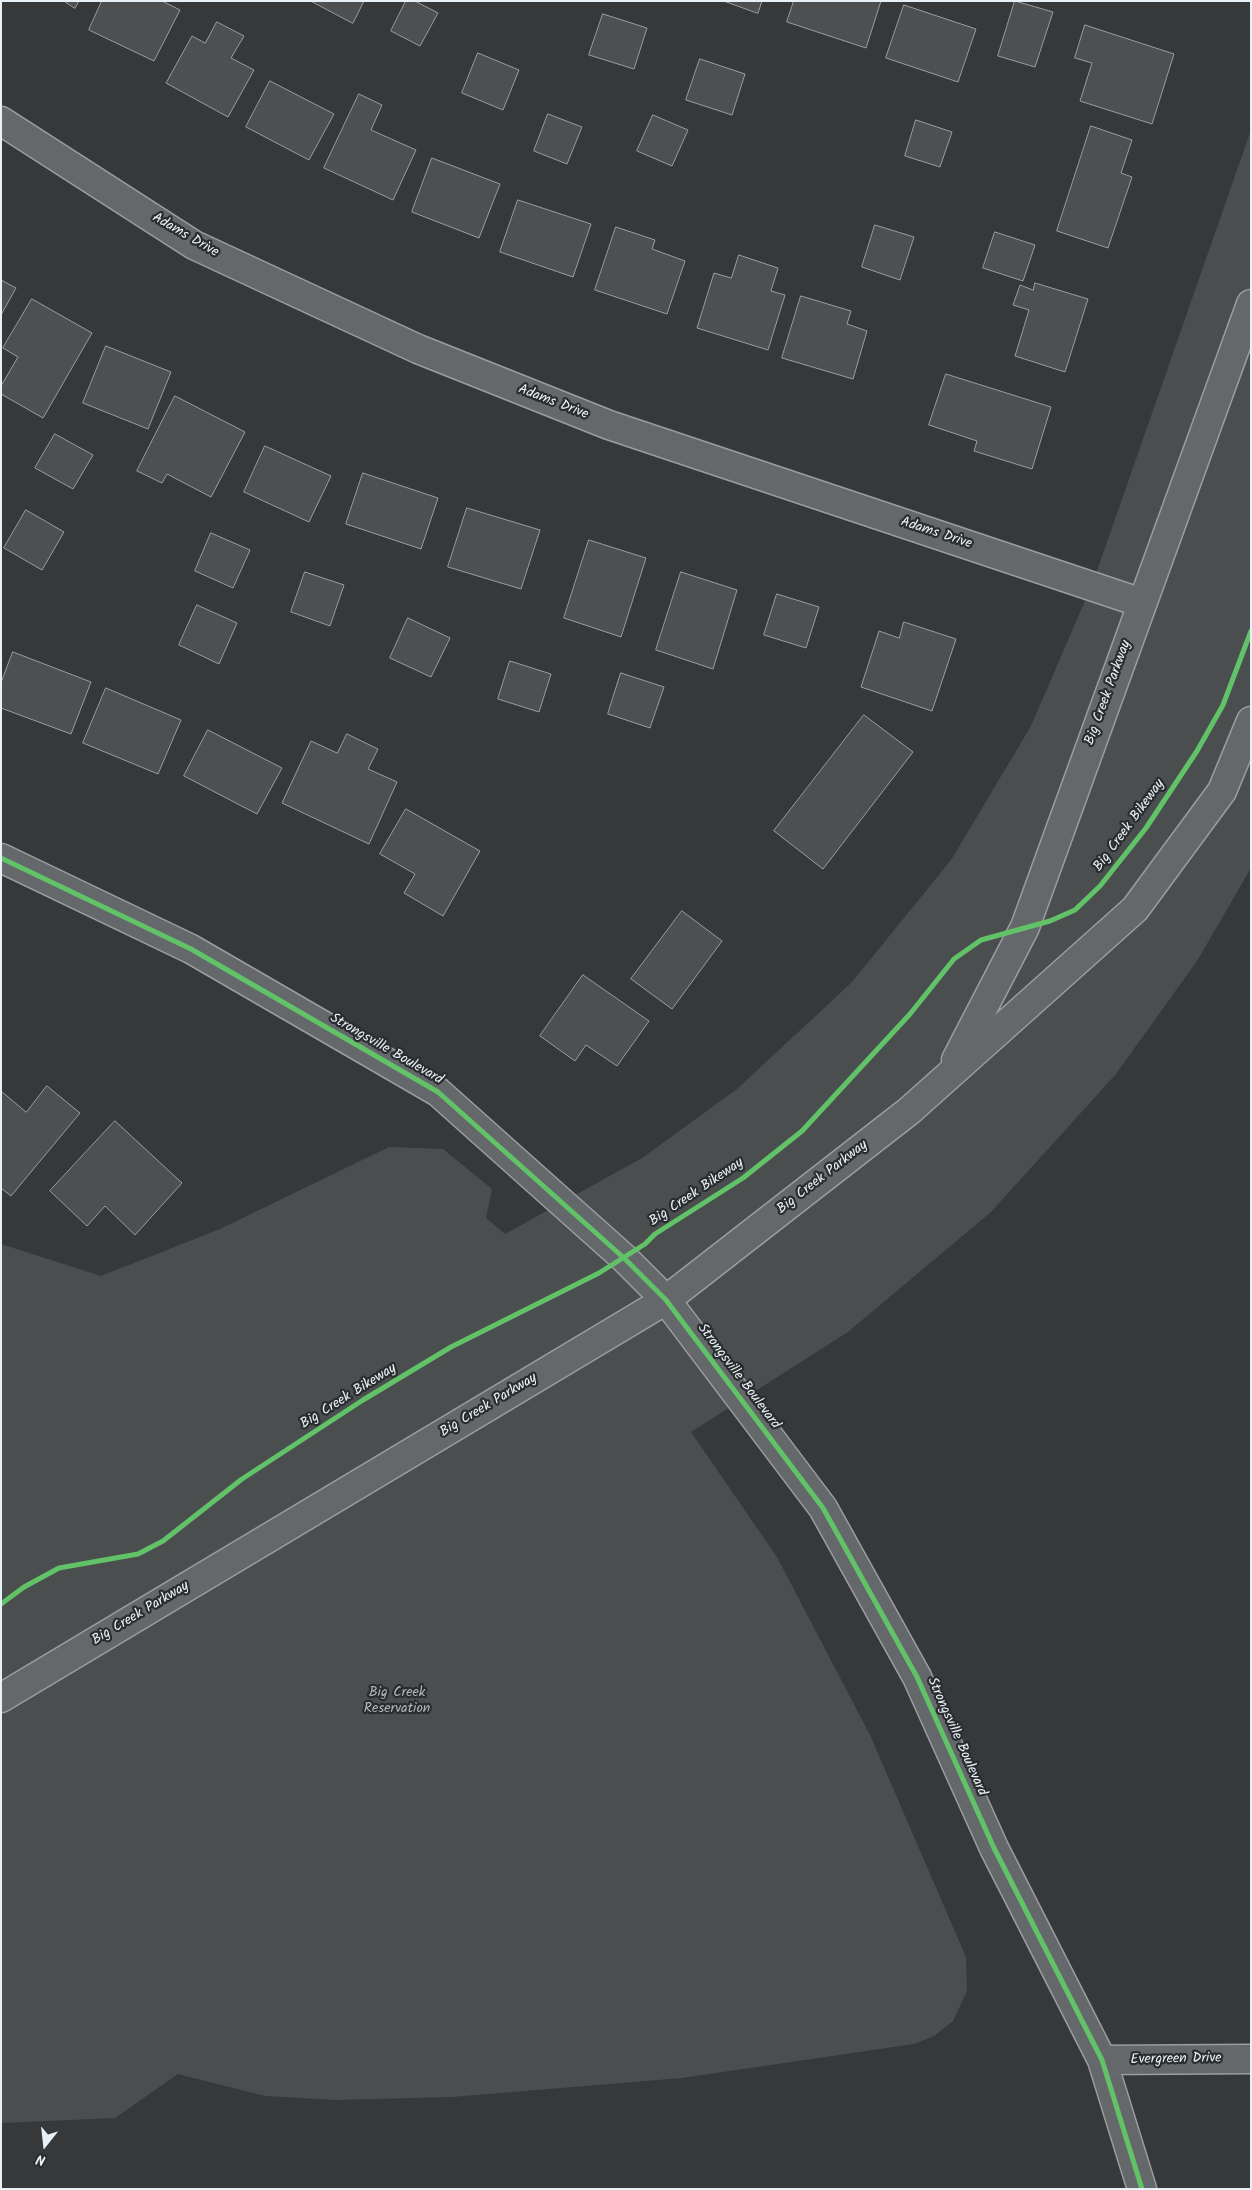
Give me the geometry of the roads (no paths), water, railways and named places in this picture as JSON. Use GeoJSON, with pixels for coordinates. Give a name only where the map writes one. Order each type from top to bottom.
{"type":"FeatureCollection","features":[{"type":"Feature","properties":{"kind":"street","name":"Adams Drive"},"geometry":{"type":"LineString","coordinates":[[1,121],[194,245],[418,349],[609,424],[1142,603]]}},
{"type":"Feature","properties":{"kind":"street","name":"Big Creek Parkway"},"geometry":{"type":"LineString","coordinates":[[949,1074],[1025,927],[1251,304]]}},
{"type":"Feature","properties":{"kind":"street","name":"Big Creek Parkway"},"geometry":{"type":"LineString","coordinates":[[1,1698],[666,1300],[909,1111],[1135,909],[1222,791],[1251,721]]}},
{"type":"Feature","properties":{"kind":"street","name":"Strongsville Boulevard"},"geometry":{"type":"LineString","coordinates":[[1,858],[191,949],[438,1092],[624,1258],[666,1300],[823,1508],[917,1677],[994,1848],[1102,2060],[1142,2189]]}},
{"type":"Feature","properties":{"kind":"street","name":"Evergreen Drive"},"geometry":{"type":"LineString","coordinates":[[1102,2060],[1251,2059]]}},
{"type":"Feature","properties":{"kind":"park label","name":"Big Creek Reservation"},"geometry":{"type":"Point","coordinates":[397,1702]}}]}
